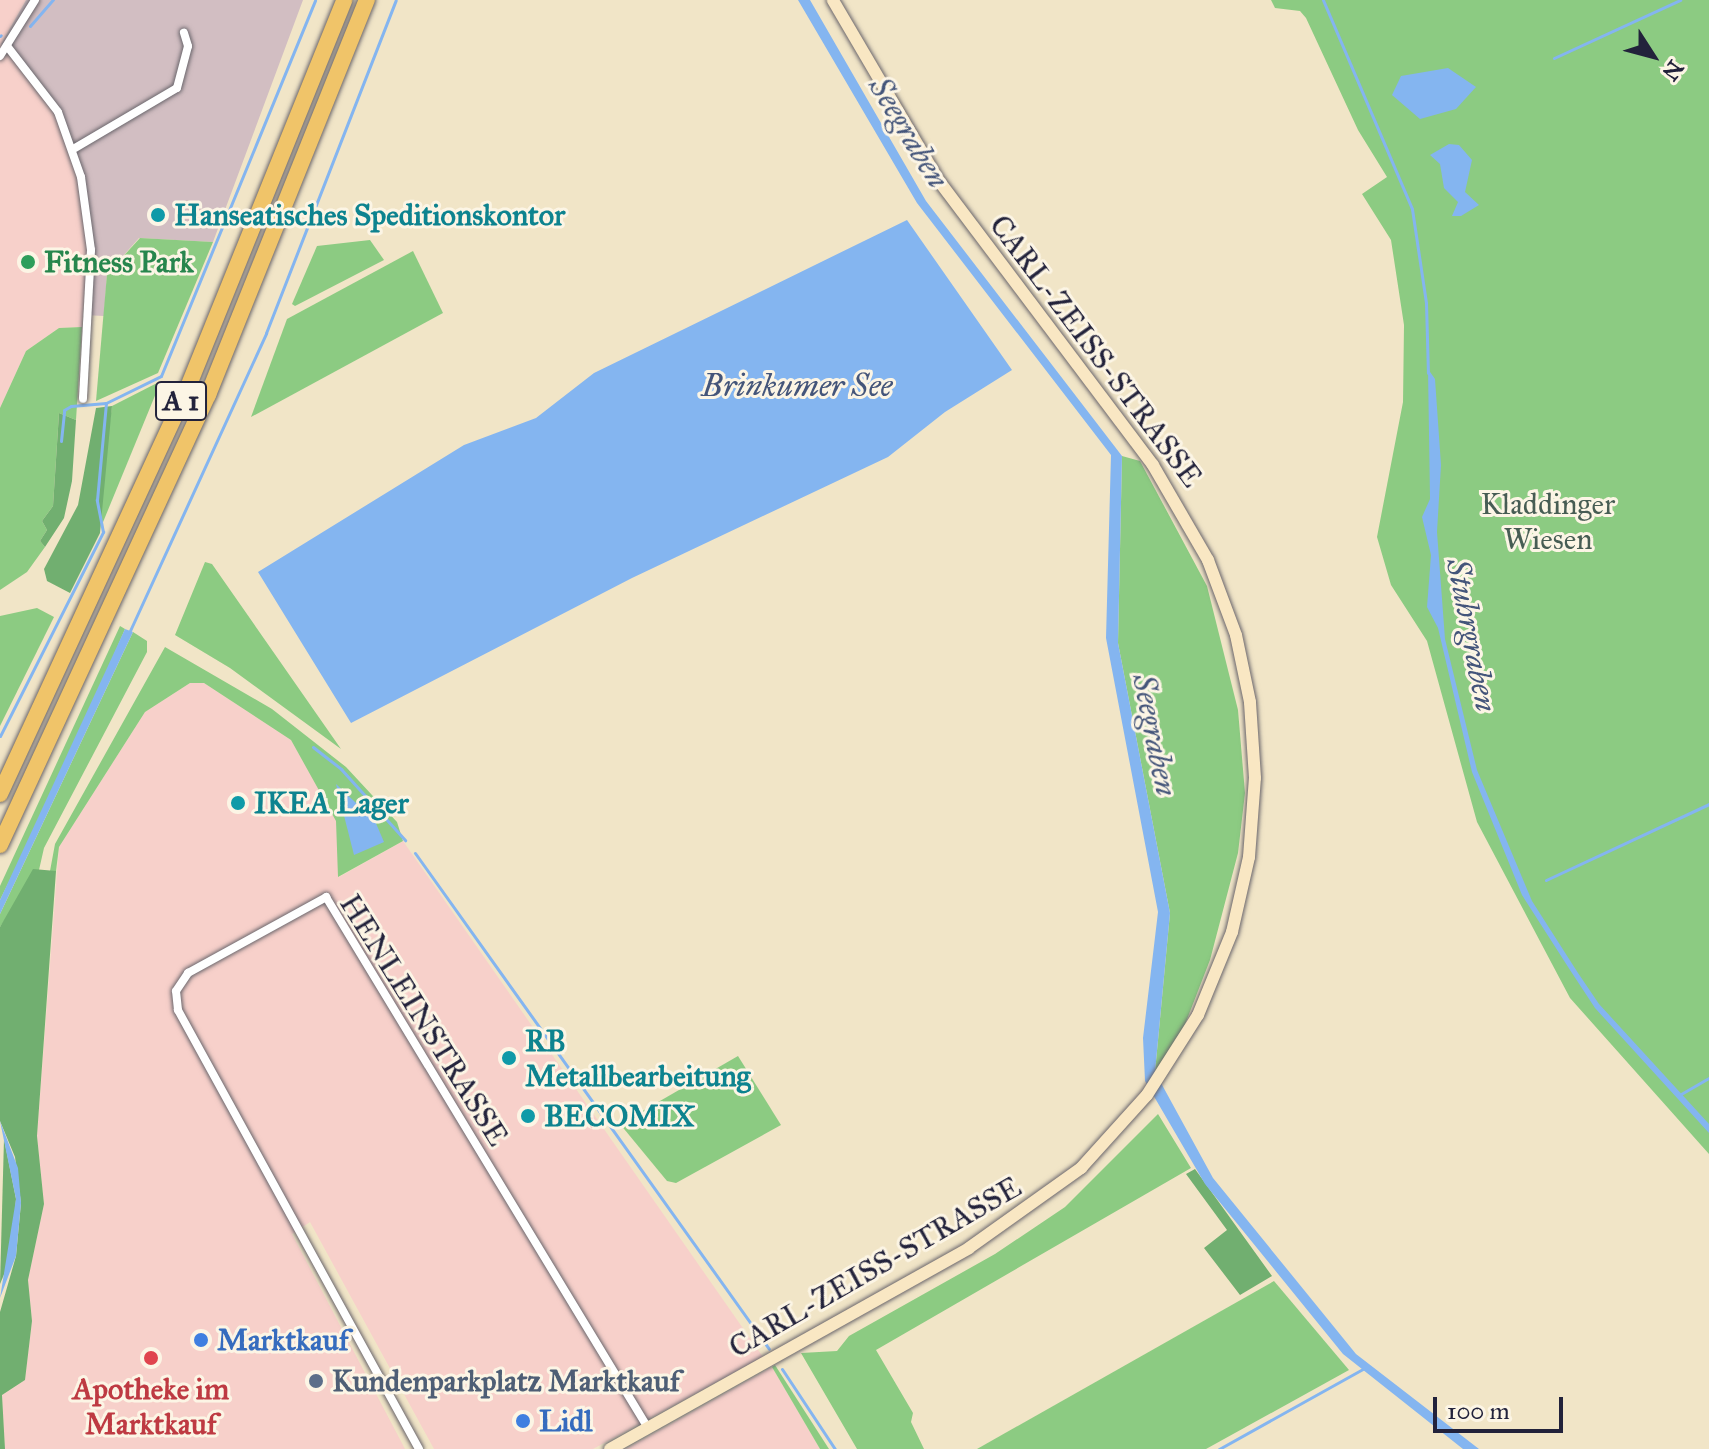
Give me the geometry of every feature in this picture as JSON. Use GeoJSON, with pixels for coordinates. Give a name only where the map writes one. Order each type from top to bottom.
{"type":"FeatureCollection","features":[{"type":"Feature","properties":{"kind":"highway","name":"A 1"},"geometry":{"type":"LineString","coordinates":[[0,794],[188,387],[344,0]]}},
{"type":"Feature","properties":{"kind":"highway","name":"A 1"},"geometry":{"type":"LineString","coordinates":[[0,845],[208,395],[367,0]]}},
{"type":"Feature","properties":{"kind":"main road","name":"CARL-ZEISS-STRASSE"},"geometry":{"type":"LineString","coordinates":[[610,1449],[1014,1220],[1081,1168],[1163,1074],[1224,955],[1249,857],[1253,727],[1236,635],[1208,560],[1178,504],[946,192],[833,0]]}},
{"type":"Feature","properties":{"kind":"street"},"geometry":{"type":"LineString","coordinates":[[0,56],[35,0]]}},
{"type":"Feature","properties":{"kind":"street"},"geometry":{"type":"LineString","coordinates":[[75,148],[177,88],[188,46],[184,33]]}},
{"type":"Feature","properties":{"kind":"street"},"geometry":{"type":"LineString","coordinates":[[7,46],[58,112],[75,148],[91,250],[83,399]]}},
{"type":"Feature","properties":{"kind":"street","name":"HENLEINSTRASSE"},"geometry":{"type":"LineString","coordinates":[[419,1449],[178,1010],[176,991],[188,973],[326,897],[648,1428]]}},
{"type":"Feature","properties":{"kind":"shaded area"},"geometry":{"type":"Polygon","coordinates":[[[0,0],[26,0],[1,44],[55,113],[80,180],[88,250],[82,327],[59,328],[26,351],[0,408],[0,0]]]}},
{"type":"Feature","properties":{"kind":"shaded area"},"geometry":{"type":"Polygon","coordinates":[[[26,0],[303,0],[213,242],[139,238],[107,274],[104,316],[84,315],[88,250],[80,180],[55,113],[1,44],[26,0]]]}},
{"type":"Feature","properties":{"kind":"shaded area"},"geometry":{"type":"Polygon","coordinates":[[[190,683],[204,683],[291,740],[337,821],[339,877],[403,841],[763,1357],[593,1449],[434,1449],[310,1222],[292,1234],[405,1449],[5,1449],[2,1395],[25,1380],[32,1321],[28,1280],[44,1204],[37,1136],[59,847],[145,712],[190,683]]]}},
{"type":"Feature","properties":{"kind":"shaded area"},"geometry":{"type":"Polygon","coordinates":[[[772,1367],[820,1449],[626,1449],[678,1420],[772,1367]]]}},
{"type":"Feature","properties":{"kind":"green space","name":"Kladdinger Wiesen"},"geometry":{"type":"Polygon","coordinates":[[[1271,0],[1709,0],[1709,1154],[1570,998],[1477,822],[1427,641],[1391,585],[1377,537],[1403,402],[1404,325],[1391,240],[1362,194],[1387,177],[1358,130],[1306,18],[1300,11],[1275,8],[1271,0]]]}},
{"type":"Feature","properties":{"kind":"green space"},"geometry":{"type":"Polygon","coordinates":[[[140,238],[213,242],[158,373],[96,401],[107,274],[140,238]]]}},
{"type":"Feature","properties":{"kind":"green space"},"geometry":{"type":"Polygon","coordinates":[[[370,240],[384,260],[295,306],[292,304],[317,246],[370,240]]]}},
{"type":"Feature","properties":{"kind":"green space"},"geometry":{"type":"Polygon","coordinates":[[[413,251],[443,313],[251,417],[287,319],[413,251]]]}},
{"type":"Feature","properties":{"kind":"green space"},"geometry":{"type":"Polygon","coordinates":[[[82,327],[76,420],[59,413],[53,506],[42,521],[47,530],[40,541],[45,547],[27,572],[0,590],[0,408],[26,351],[59,328],[82,327]]]}},
{"type":"Feature","properties":{"kind":"green space"},"geometry":{"type":"Polygon","coordinates":[[[161,381],[101,527],[99,500],[112,406],[161,381]]]}},
{"type":"Feature","properties":{"kind":"green space"},"geometry":{"type":"Polygon","coordinates":[[[112,406],[100,533],[70,593],[47,581],[44,569],[78,505],[96,408],[112,406]]]}},
{"type":"Feature","properties":{"kind":"green space"},"geometry":{"type":"Polygon","coordinates":[[[59,413],[76,420],[72,481],[64,518],[45,547],[40,541],[47,530],[42,521],[53,506],[59,413]]]}},
{"type":"Feature","properties":{"kind":"green space"},"geometry":{"type":"Polygon","coordinates":[[[1122,456],[1140,461],[1207,586],[1238,710],[1245,793],[1238,853],[1210,960],[1184,1027],[1155,1072],[1170,913],[1118,643],[1122,456]]]}},
{"type":"Feature","properties":{"kind":"green space"},"geometry":{"type":"Polygon","coordinates":[[[205,562],[212,564],[341,749],[230,668],[175,635],[205,562]]]}},
{"type":"Feature","properties":{"kind":"green space"},"geometry":{"type":"Polygon","coordinates":[[[37,608],[54,617],[0,726],[0,616],[37,608]]]}},
{"type":"Feature","properties":{"kind":"green space"},"geometry":{"type":"Polygon","coordinates":[[[120,626],[125,629],[70,757],[0,900],[0,886],[120,626]]]}},
{"type":"Feature","properties":{"kind":"green space"},"geometry":{"type":"Polygon","coordinates":[[[133,632],[147,641],[147,652],[44,848],[39,870],[0,927],[0,914],[133,632]]]}},
{"type":"Feature","properties":{"kind":"green space"},"geometry":{"type":"Polygon","coordinates":[[[165,647],[272,709],[346,767],[397,822],[403,841],[338,877],[336,821],[291,740],[204,683],[190,683],[145,712],[59,847],[56,871],[50,871],[55,844],[165,647]]]}},
{"type":"Feature","properties":{"kind":"green space"},"geometry":{"type":"Polygon","coordinates":[[[33,869],[56,871],[37,1136],[44,1204],[28,1280],[32,1321],[25,1380],[2,1395],[5,1449],[0,1449],[0,1312],[16,1256],[21,1203],[15,1157],[0,1121],[0,927],[33,869]]]}},
{"type":"Feature","properties":{"kind":"green space"},"geometry":{"type":"Polygon","coordinates":[[[738,1056],[781,1125],[676,1183],[667,1181],[620,1124],[738,1056]]]}},
{"type":"Feature","properties":{"kind":"green space"},"geometry":{"type":"Polygon","coordinates":[[[1158,1114],[1191,1168],[876,1350],[913,1413],[911,1422],[924,1449],[857,1449],[801,1353],[837,1351],[849,1336],[995,1254],[1065,1207],[1158,1114]]]}},
{"type":"Feature","properties":{"kind":"green space"},"geometry":{"type":"Polygon","coordinates":[[[4,1139],[16,1199],[11,1258],[0,1284],[4,1139]]]}},
{"type":"Feature","properties":{"kind":"green space"},"geometry":{"type":"Polygon","coordinates":[[[1195,1169],[1272,1276],[1240,1295],[1204,1248],[1227,1230],[1186,1174],[1195,1169]]]}},
{"type":"Feature","properties":{"kind":"green space"},"geometry":{"type":"Polygon","coordinates":[[[1274,1281],[1349,1370],[1206,1449],[977,1449],[1274,1281]]]}},
{"type":"Feature","properties":{"kind":"green space"},"geometry":{"type":"Polygon","coordinates":[[[775,1365],[829,1449],[820,1449],[772,1367],[775,1365]]]}},
{"type":"Feature","properties":{"kind":"water"},"geometry":{"type":"Polygon","coordinates":[[[798,0],[810,0],[926,201],[1122,456],[1118,643],[1170,913],[1155,1072],[1213,1178],[1356,1354],[1479,1449],[1463,1449],[1343,1354],[1205,1184],[1145,1081],[1143,1038],[1158,912],[1106,638],[1111,455],[917,203],[798,0]]]}},
{"type":"Feature","properties":{"kind":"water"},"geometry":{"type":"Polygon","coordinates":[[[1448,68],[1476,87],[1456,109],[1420,119],[1392,95],[1401,76],[1448,68]]]}},
{"type":"Feature","properties":{"kind":"water"},"geometry":{"type":"Polygon","coordinates":[[[1449,144],[1459,145],[1472,160],[1465,192],[1479,205],[1461,216],[1452,216],[1458,202],[1444,188],[1440,164],[1430,155],[1449,144]]]}},
{"type":"Feature","properties":{"kind":"water","name":"Brinkumer See"},"geometry":{"type":"Polygon","coordinates":[[[907,220],[1012,370],[945,412],[888,457],[632,578],[351,723],[258,572],[464,445],[536,418],[594,373],[907,220]]]}},
{"type":"Feature","properties":{"kind":"water"},"geometry":{"type":"Polygon","coordinates":[[[1428,369],[1435,379],[1441,465],[1437,532],[1445,639],[1477,770],[1532,901],[1578,973],[1599,1004],[1709,1124],[1709,1133],[1595,1008],[1570,970],[1522,895],[1472,772],[1438,628],[1427,607],[1431,555],[1422,517],[1430,499],[1428,369]]]}},
{"type":"Feature","properties":{"kind":"water"},"geometry":{"type":"Polygon","coordinates":[[[125,629],[133,632],[0,914],[0,900],[125,629]]]}},
{"type":"Feature","properties":{"kind":"water"},"geometry":{"type":"Polygon","coordinates":[[[336,784],[375,821],[384,842],[354,855],[336,784]]]}},
{"type":"Feature","properties":{"kind":"water"},"geometry":{"type":"Polygon","coordinates":[[[0,1121],[18,1168],[21,1203],[16,1256],[0,1298],[16,1199],[0,1121]]]}},
{"type":"Feature","properties":{"kind":"waterway"},"geometry":{"type":"LineString","coordinates":[[30,26],[53,0]]}},
{"type":"Feature","properties":{"kind":"waterway"},"geometry":{"type":"LineString","coordinates":[[61,441],[64,410],[71,406],[106,403],[161,376],[315,0]]}},
{"type":"Feature","properties":{"kind":"waterway"},"geometry":{"type":"LineString","coordinates":[[128,635],[266,333],[396,0]]}},
{"type":"Feature","properties":{"kind":"waterway","name":"Stuhrgraben"},"geometry":{"type":"LineString","coordinates":[[1323,0],[1412,209],[1426,303],[1428,373]]}},
{"type":"Feature","properties":{"kind":"waterway"},"geometry":{"type":"LineString","coordinates":[[1554,58],[1680,0]]}},
{"type":"Feature","properties":{"kind":"waterway"},"geometry":{"type":"LineString","coordinates":[[0,736],[103,532],[97,500],[106,403]]}},
{"type":"Feature","properties":{"kind":"waterway"},"geometry":{"type":"LineString","coordinates":[[313,747],[341,769],[405,840]]}},
{"type":"Feature","properties":{"kind":"waterway"},"geometry":{"type":"LineString","coordinates":[[1546,880],[1709,804]]}},
{"type":"Feature","properties":{"kind":"waterway"},"geometry":{"type":"LineString","coordinates":[[415,853],[769,1349]]}},
{"type":"Feature","properties":{"kind":"waterway"},"geometry":{"type":"LineString","coordinates":[[1681,1094],[1709,1078]]}},
{"type":"Feature","properties":{"kind":"waterway"},"geometry":{"type":"LineString","coordinates":[[782,1369],[835,1449]]}},
{"type":"Feature","properties":{"kind":"waterway"},"geometry":{"type":"LineString","coordinates":[[1219,1449],[1363,1369]]}},
{"type":"Feature","properties":{"kind":"place","name":"Hanseatisches Speditionskontor"},"geometry":{"type":"Point","coordinates":[158,215]}},
{"type":"Feature","properties":{"kind":"place","name":"Fitness Park"},"geometry":{"type":"Point","coordinates":[28,262]}},
{"type":"Feature","properties":{"kind":"place","name":"IKEA Lager"},"geometry":{"type":"Point","coordinates":[238,803]}},
{"type":"Feature","properties":{"kind":"place","name":"RB Metallbearbeitung"},"geometry":{"type":"Point","coordinates":[509,1058]}},
{"type":"Feature","properties":{"kind":"place","name":"BECOMIX"},"geometry":{"type":"Point","coordinates":[528,1116]}},
{"type":"Feature","properties":{"kind":"place","name":"Marktkauf"},"geometry":{"type":"Point","coordinates":[201,1340]}},
{"type":"Feature","properties":{"kind":"place","name":"Apotheke im Marktkauf"},"geometry":{"type":"Point","coordinates":[151,1358]}},
{"type":"Feature","properties":{"kind":"place","name":"Kundenparkplatz Marktkauf"},"geometry":{"type":"Point","coordinates":[316,1381]}},
{"type":"Feature","properties":{"kind":"place","name":"Lidl"},"geometry":{"type":"Point","coordinates":[523,1421]}},
{"type":"Feature","properties":{"kind":"water label","name":"Seegraben"},"geometry":{"type":"Point","coordinates":[908,133]}},
{"type":"Feature","properties":{"kind":"water label","name":"Seegraben"},"geometry":{"type":"Point","coordinates":[1154,735]}}]}
